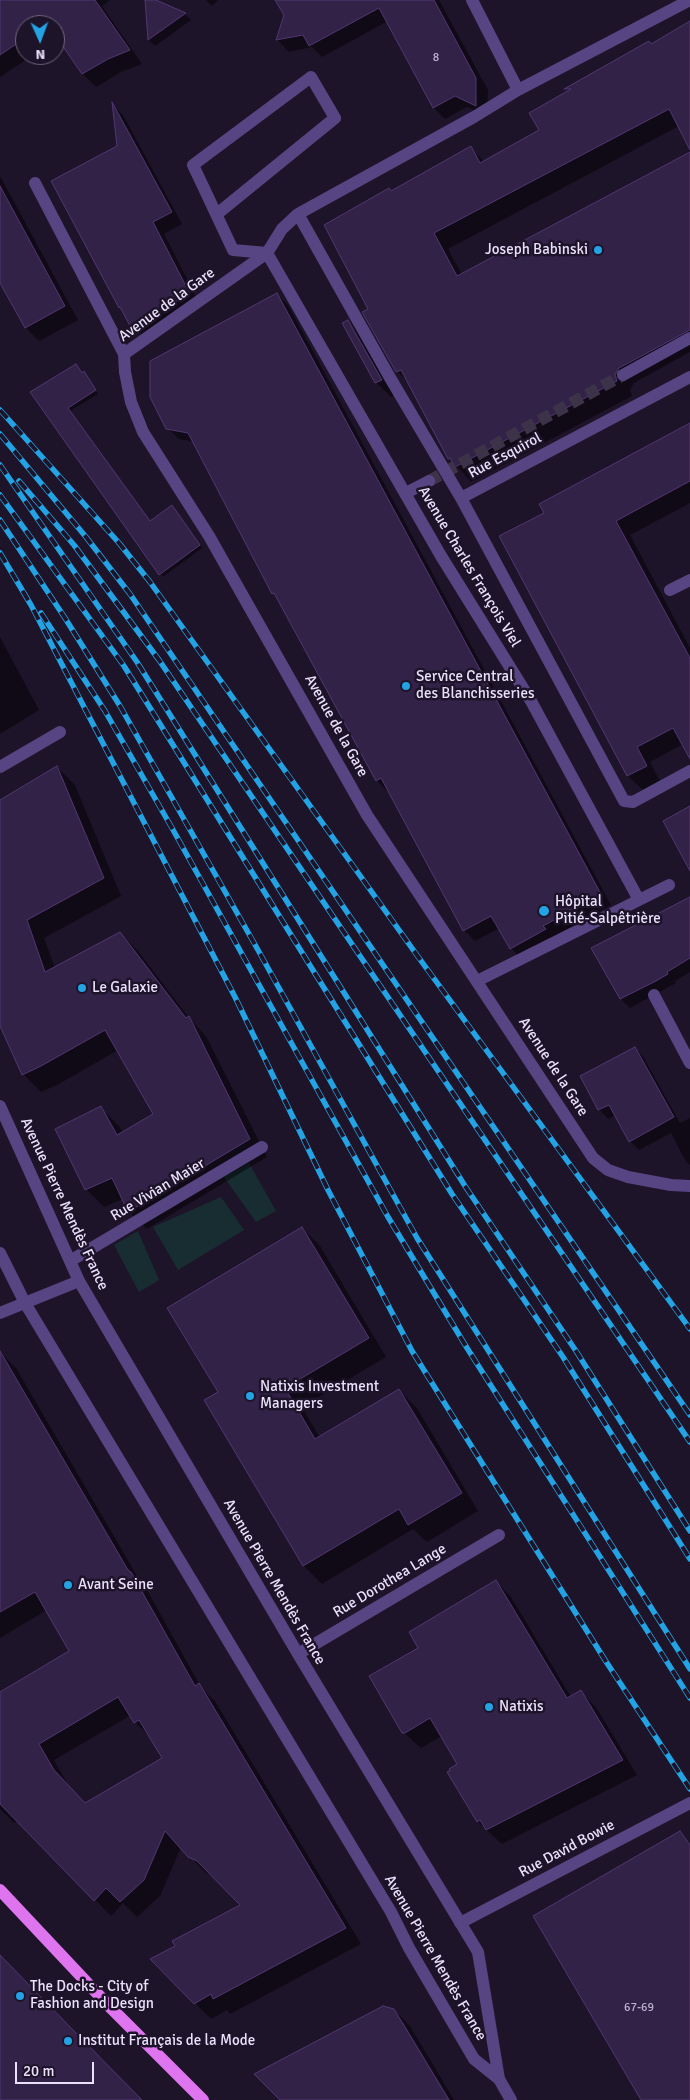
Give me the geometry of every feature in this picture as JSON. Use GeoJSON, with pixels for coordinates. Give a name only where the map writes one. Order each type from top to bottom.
{"type":"FeatureCollection","features":[{"type":"Feature","properties":{"kind":"main road"},"geometry":{"type":"LineString","coordinates":[[0,1890],[109,2006],[203,2100]]}},
{"type":"Feature","properties":{"kind":"street"},"geometry":{"type":"LineString","coordinates":[[472,0],[518,90]]}},
{"type":"Feature","properties":{"kind":"street"},"geometry":{"type":"LineString","coordinates":[[217,214],[335,118],[311,77],[193,165],[233,250],[267,253],[282,228],[298,214],[518,90],[690,0]]}},
{"type":"Feature","properties":{"kind":"street"},"geometry":{"type":"LineString","coordinates":[[35,183],[124,354]]}},
{"type":"Feature","properties":{"kind":"street","name":"Rue Esquirol"},"geometry":{"type":"LineString","coordinates":[[298,214],[389,376],[461,498],[690,377]]}},
{"type":"Feature","properties":{"kind":"street","name":"Avenue de la Gare"},"geometry":{"type":"LineString","coordinates":[[267,253],[124,354],[125,372],[131,402],[143,432],[209,536],[367,815],[593,1158],[608,1170],[628,1177],[671,1185],[690,1186]]}},
{"type":"Feature","properties":{"kind":"street","name":"Avenue Charles François Viel"},"geometry":{"type":"LineString","coordinates":[[267,253],[442,556],[531,701],[639,900]]}},
{"type":"Feature","properties":{"kind":"street"},"geometry":{"type":"LineString","coordinates":[[623,375],[690,338]]}},
{"type":"Feature","properties":{"kind":"street"},"geometry":{"type":"LineString","coordinates":[[406,493],[429,481]]}},
{"type":"Feature","properties":{"kind":"street"},"geometry":{"type":"LineString","coordinates":[[461,498],[624,801],[633,802],[690,771]]}},
{"type":"Feature","properties":{"kind":"street"},"geometry":{"type":"LineString","coordinates":[[670,590],[690,580]]}},
{"type":"Feature","properties":{"kind":"street"},"geometry":{"type":"LineString","coordinates":[[0,767],[60,732]]}},
{"type":"Feature","properties":{"kind":"street"},"geometry":{"type":"LineString","coordinates":[[477,981],[669,885]]}},
{"type":"Feature","properties":{"kind":"street"},"geometry":{"type":"LineString","coordinates":[[654,995],[690,1063]]}},
{"type":"Feature","properties":{"kind":"street","name":"Avenue Pierre Mendès France"},"geometry":{"type":"LineString","coordinates":[[0,1106],[79,1281],[298,1654],[478,1952],[499,2079],[511,2100]]}},
{"type":"Feature","properties":{"kind":"street","name":"Rue Vivian Maier"},"geometry":{"type":"LineString","coordinates":[[70,1262],[262,1147]]}},
{"type":"Feature","properties":{"kind":"street","name":"Avenue Pierre Mendès France"},"geometry":{"type":"LineString","coordinates":[[0,1253],[25,1303],[390,1912],[474,2059],[499,2079]]}},
{"type":"Feature","properties":{"kind":"street"},"geometry":{"type":"LineString","coordinates":[[0,1313],[79,1281]]}},
{"type":"Feature","properties":{"kind":"street","name":"Rue Dorothea Lange"},"geometry":{"type":"LineString","coordinates":[[298,1654],[499,1535]]}},
{"type":"Feature","properties":{"kind":"street","name":"Rue David Bowie"},"geometry":{"type":"LineString","coordinates":[[460,1923],[685,1806]]}},
{"type":"Feature","properties":{"kind":"green space"},"geometry":{"type":"Polygon","coordinates":[[[249,1163],[276,1211],[256,1222],[224,1177],[249,1163]]]}},
{"type":"Feature","properties":{"kind":"green space"},"geometry":{"type":"Polygon","coordinates":[[[221,1197],[244,1230],[178,1270],[153,1227],[221,1197]]]}},
{"type":"Feature","properties":{"kind":"green space"},"geometry":{"type":"Polygon","coordinates":[[[138,1231],[159,1280],[139,1292],[114,1245],[138,1231]]]}},
{"type":"Feature","properties":{"kind":"building"},"geometry":{"type":"Polygon","coordinates":[[[0,0],[95,0],[130,50],[108,59],[82,74],[65,49],[65,15],[15,15],[15,45],[0,55],[0,0]]]}},
{"type":"Feature","properties":{"kind":"building"},"geometry":{"type":"Polygon","coordinates":[[[145,0],[156,0],[186,13],[148,40],[145,0]]]}},
{"type":"Feature","properties":{"kind":"building"},"geometry":{"type":"Polygon","coordinates":[[[275,0],[434,0],[476,78],[476,106],[455,96],[433,108],[379,8],[309,46],[303,35],[276,40],[284,15],[275,0]]]}},
{"type":"Feature","properties":{"kind":"building","name":"Joseph Babinski"},"geometry":{"type":"Polygon","coordinates":[[[690,21],[690,150],[669,109],[434,233],[457,276],[690,152],[690,330],[619,368],[615,374],[617,381],[455,467],[450,458],[448,459],[401,370],[396,372],[362,312],[368,309],[324,225],[389,188],[391,191],[471,146],[480,163],[539,130],[529,113],[571,89],[564,89],[649,41],[651,44],[690,21]]]}},
{"type":"Feature","properties":{"kind":"building"},"geometry":{"type":"Polygon","coordinates":[[[112,102],[172,212],[153,222],[190,294],[130,326],[51,181],[117,146],[112,102]]]}},
{"type":"Feature","properties":{"kind":"building"},"geometry":{"type":"Polygon","coordinates":[[[0,186],[65,306],[25,328],[0,283],[0,186]]]}},
{"type":"Feature","properties":{"kind":"building","name":"Service Central des Blanchisseries"},"geometry":{"type":"Polygon","coordinates":[[[277,293],[601,894],[543,926],[546,929],[510,949],[491,916],[463,931],[381,778],[376,781],[274,593],[272,594],[188,433],[166,429],[150,397],[150,361],[277,293]]]}},
{"type":"Feature","properties":{"kind":"building"},"geometry":{"type":"Polygon","coordinates":[[[348,320],[382,380],[375,383],[342,323],[348,320]]]}},
{"type":"Feature","properties":{"kind":"building"},"geometry":{"type":"Polygon","coordinates":[[[76,364],[82,373],[84,371],[96,390],[68,408],[150,521],[172,505],[200,545],[159,575],[30,392],[76,364]]]}},
{"type":"Feature","properties":{"kind":"building"},"geometry":{"type":"Polygon","coordinates":[[[690,423],[690,481],[616,521],[690,658],[690,759],[673,728],[637,747],[647,766],[627,776],[499,536],[544,513],[539,504],[690,423]]]}},
{"type":"Feature","properties":{"kind":"building","name":"Le Galaxie"},"geometry":{"type":"Polygon","coordinates":[[[57,766],[104,878],[27,920],[45,972],[120,932],[186,1018],[189,1016],[250,1139],[128,1212],[112,1178],[85,1190],[55,1129],[101,1106],[117,1135],[153,1114],[105,1030],[22,1075],[0,1026],[0,800],[57,766]]]}},
{"type":"Feature","properties":{"kind":"building"},"geometry":{"type":"Polygon","coordinates":[[[690,806],[690,871],[663,821],[690,806]]]}},
{"type":"Feature","properties":{"kind":"building"},"geometry":{"type":"Polygon","coordinates":[[[690,897],[690,958],[667,972],[668,974],[620,999],[591,948],[690,897]]]}},
{"type":"Feature","properties":{"kind":"building"},"geometry":{"type":"Polygon","coordinates":[[[635,1047],[674,1117],[629,1142],[609,1105],[598,1110],[580,1076],[635,1047]]]}},
{"type":"Feature","properties":{"kind":"building","name":"Natixis Investment Managers"},"geometry":{"type":"Polygon","coordinates":[[[302,1227],[369,1338],[285,1388],[315,1439],[399,1389],[462,1493],[408,1525],[399,1509],[303,1566],[204,1400],[218,1392],[167,1308],[302,1227]]]}},
{"type":"Feature","properties":{"kind":"building"},"geometry":{"type":"Polygon","coordinates":[[[0,1351],[128,1570],[131,1572],[195,1686],[199,1683],[346,1928],[213,1999],[211,1994],[194,2004],[150,1959],[175,1946],[172,1941],[240,1905],[197,1861],[188,1857],[165,1831],[144,1880],[120,1902],[106,1888],[94,1901],[0,1804],[0,1692],[69,1651],[35,1592],[0,1612],[0,1351]],[[118,1697],[39,1744],[54,1770],[85,1803],[162,1758],[139,1720],[134,1723],[118,1697]]]}},
{"type":"Feature","properties":{"kind":"building","name":"Natixis"},"geometry":{"type":"Polygon","coordinates":[[[496,1580],[567,1698],[581,1690],[623,1760],[486,1830],[480,1820],[477,1822],[447,1772],[457,1764],[430,1718],[402,1733],[369,1676],[418,1648],[409,1632],[496,1580]]]}},
{"type":"Feature","properties":{"kind":"building"},"geometry":{"type":"Polygon","coordinates":[[[680,1831],[690,1845],[690,2100],[641,2100],[533,1916],[680,1831]]]}},
{"type":"Feature","properties":{"kind":"building","name":"The Docks - City of Fashion and Design"},"geometry":{"type":"Polygon","coordinates":[[[0,1955],[75,2032],[142,2100],[0,2100],[0,1955]]]}},
{"type":"Feature","properties":{"kind":"building"},"geometry":{"type":"Polygon","coordinates":[[[383,2006],[394,2009],[449,2100],[280,2100],[254,2074],[383,2006]]]}},
{"type":"Feature","properties":{"kind":"tunnel"},"geometry":{"type":"LineString","coordinates":[[429,481],[623,375]]}},
{"type":"Feature","properties":{"kind":"railway"},"geometry":{"type":"LineString","coordinates":[[0,410],[119,543],[150,582],[419,958],[690,1329]]}},
{"type":"Feature","properties":{"kind":"railway"},"geometry":{"type":"LineString","coordinates":[[0,434],[86,537],[130,594],[690,1415]]}},
{"type":"Feature","properties":{"kind":"railway"},"geometry":{"type":"LineString","coordinates":[[0,465],[137,662],[465,1186],[576,1351],[690,1531]]}},
{"type":"Feature","properties":{"kind":"railway"},"geometry":{"type":"LineString","coordinates":[[19,481],[74,545],[159,660],[690,1442]]}},
{"type":"Feature","properties":{"kind":"railway"},"geometry":{"type":"LineString","coordinates":[[0,495],[124,666],[452,1194],[563,1357],[690,1559]]}},
{"type":"Feature","properties":{"kind":"railway"},"geometry":{"type":"LineString","coordinates":[[0,520],[120,706],[258,950],[417,1238],[690,1669]]}},
{"type":"Feature","properties":{"kind":"railway"},"geometry":{"type":"LineString","coordinates":[[0,553],[31,605],[236,999],[328,1190],[412,1351],[605,1660],[690,1789]]}},
{"type":"Feature","properties":{"kind":"railway"},"geometry":{"type":"LineString","coordinates":[[41,613],[105,711],[388,1217],[467,1348],[690,1698]]}},
{"type":"Feature","properties":{"kind":"place","name":"Joseph Babinski"},"geometry":{"type":"Point","coordinates":[598,250]}},
{"type":"Feature","properties":{"kind":"place","name":"Service Central des Blanchisseries"},"geometry":{"type":"Point","coordinates":[406,686]}},
{"type":"Feature","properties":{"kind":"place","name":"Hôpital Pitié-Salpêtrière"},"geometry":{"type":"Point","coordinates":[544,911]}},
{"type":"Feature","properties":{"kind":"place","name":"Le Galaxie"},"geometry":{"type":"Point","coordinates":[82,988]}},
{"type":"Feature","properties":{"kind":"place","name":"Natixis Investment Managers"},"geometry":{"type":"Point","coordinates":[250,1396]}},
{"type":"Feature","properties":{"kind":"place","name":"Avant Seine"},"geometry":{"type":"Point","coordinates":[68,1585]}},
{"type":"Feature","properties":{"kind":"place","name":"Natixis"},"geometry":{"type":"Point","coordinates":[489,1707]}},
{"type":"Feature","properties":{"kind":"place","name":"The Docks - City of Fashion and Design"},"geometry":{"type":"Point","coordinates":[20,1996]}},
{"type":"Feature","properties":{"kind":"place","name":"Institut Français de la Mode"},"geometry":{"type":"Point","coordinates":[68,2041]}}]}
